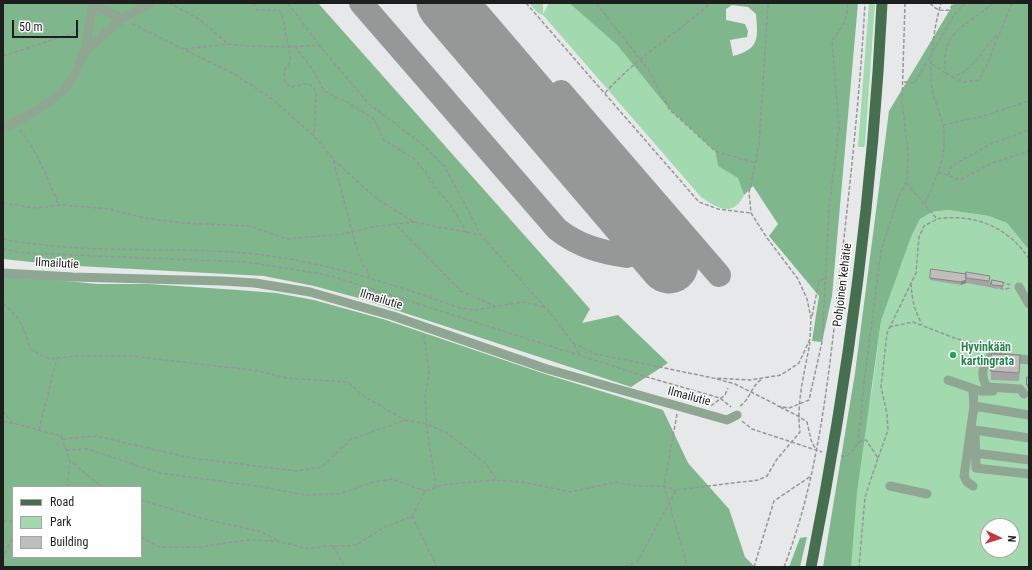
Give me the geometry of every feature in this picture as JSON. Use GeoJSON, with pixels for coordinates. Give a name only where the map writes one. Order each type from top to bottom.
{"type":"FeatureCollection","features":[{"type":"Feature","properties":{"kind":"main road","name":"Pohjoinen kehätie"},"geometry":{"type":"LineString","coordinates":[[811,567],[832,455],[859,268],[873,141],[882,3]]}},
{"type":"Feature","properties":{"kind":"street"},"geometry":{"type":"LineString","coordinates":[[3,128],[40,109],[63,91],[74,76],[85,51],[93,3],[122,19]]}},
{"type":"Feature","properties":{"kind":"street"},"geometry":{"type":"LineString","coordinates":[[85,51],[122,19],[150,3]]}},
{"type":"Feature","properties":{"kind":"street","name":"Ilmailutie"},"geometry":{"type":"LineString","coordinates":[[3,273],[255,284],[327,297],[547,369],[705,414],[727,420],[737,411]]}},
{"type":"Feature","properties":{"kind":"street"},"geometry":{"type":"LineString","coordinates":[[1019,287],[1029,304]]}},
{"type":"Feature","properties":{"kind":"street"},"geometry":{"type":"LineString","coordinates":[[1027,394],[1020,389],[987,387],[982,380],[983,365],[991,356],[1029,360]]}},
{"type":"Feature","properties":{"kind":"street"},"geometry":{"type":"LineString","coordinates":[[948,380],[973,389],[1027,394]]}},
{"type":"Feature","properties":{"kind":"street"},"geometry":{"type":"LineString","coordinates":[[973,389],[976,468],[1029,474]]}},
{"type":"Feature","properties":{"kind":"street"},"geometry":{"type":"LineString","coordinates":[[974,406],[1029,415]]}},
{"type":"Feature","properties":{"kind":"street"},"geometry":{"type":"LineString","coordinates":[[973,486],[967,482],[964,476],[974,406]]}},
{"type":"Feature","properties":{"kind":"street"},"geometry":{"type":"LineString","coordinates":[[975,430],[1029,438]]}},
{"type":"Feature","properties":{"kind":"street"},"geometry":{"type":"LineString","coordinates":[[975,453],[1029,460]]}},
{"type":"Feature","properties":{"kind":"street"},"geometry":{"type":"LineString","coordinates":[[890,486],[927,494]]}},
{"type":"Feature","properties":{"kind":"path"},"geometry":{"type":"LineString","coordinates":[[169,3],[199,19],[228,44]]}},
{"type":"Feature","properties":{"kind":"path"},"geometry":{"type":"LineString","coordinates":[[253,3],[257,10],[279,10],[283,18],[289,47],[290,62],[284,71],[285,83],[292,87],[308,83],[313,86],[316,93],[314,136]]}},
{"type":"Feature","properties":{"kind":"path"},"geometry":{"type":"LineString","coordinates":[[288,3],[319,45],[369,104],[422,144],[445,167],[482,235],[545,307],[573,343],[580,355]]}},
{"type":"Feature","properties":{"kind":"path"},"geometry":{"type":"LineString","coordinates":[[526,3],[699,202],[718,210],[751,213]]}},
{"type":"Feature","properties":{"kind":"path"},"geometry":{"type":"LineString","coordinates":[[596,3],[648,69],[669,109],[715,151],[755,163]]}},
{"type":"Feature","properties":{"kind":"path"},"geometry":{"type":"LineString","coordinates":[[605,93],[640,58],[689,23],[711,3]]}},
{"type":"Feature","properties":{"kind":"path"},"geometry":{"type":"LineString","coordinates":[[768,3],[759,145],[749,192],[751,213],[767,238],[798,279],[807,299],[811,318]]}},
{"type":"Feature","properties":{"kind":"path"},"geometry":{"type":"LineString","coordinates":[[777,406],[789,408],[808,400],[822,342],[829,209],[839,127],[832,40],[840,30],[848,8],[847,3]]}},
{"type":"Feature","properties":{"kind":"path"},"geometry":{"type":"LineString","coordinates":[[784,567],[805,507],[816,450],[836,313],[859,101],[865,3]]}},
{"type":"Feature","properties":{"kind":"path"},"geometry":{"type":"LineString","coordinates":[[905,3],[904,82],[902,102],[908,152],[907,184],[937,218]]}},
{"type":"Feature","properties":{"kind":"path"},"geometry":{"type":"LineString","coordinates":[[930,3],[939,10],[949,10],[952,3]]}},
{"type":"Feature","properties":{"kind":"path"},"geometry":{"type":"LineString","coordinates":[[925,203],[943,156],[943,125],[933,93],[932,64],[934,32],[941,3]]}},
{"type":"Feature","properties":{"kind":"path"},"geometry":{"type":"LineString","coordinates":[[904,82],[915,83],[954,15],[965,3]]}},
{"type":"Feature","properties":{"kind":"path"},"geometry":{"type":"LineString","coordinates":[[993,3],[952,34],[944,62],[946,73],[964,82],[979,80],[1012,3]]}},
{"type":"Feature","properties":{"kind":"path"},"geometry":{"type":"LineString","coordinates":[[122,19],[234,74],[271,98],[314,136],[333,159],[377,199],[414,222]]}},
{"type":"Feature","properties":{"kind":"path"},"geometry":{"type":"LineString","coordinates":[[3,56],[90,28]]}},
{"type":"Feature","properties":{"kind":"path"},"geometry":{"type":"LineString","coordinates":[[932,64],[951,76],[957,76],[966,70],[1000,33]]}},
{"type":"Feature","properties":{"kind":"path"},"geometry":{"type":"LineString","coordinates":[[184,50],[228,44],[289,47],[319,45]]}},
{"type":"Feature","properties":{"kind":"path"},"geometry":{"type":"LineString","coordinates":[[295,46],[313,70],[324,91],[349,103],[374,119],[384,140],[414,159],[425,171],[434,186],[450,204],[467,232]]}},
{"type":"Feature","properties":{"kind":"path"},"geometry":{"type":"LineString","coordinates":[[943,125],[979,117],[1029,101]]}},
{"type":"Feature","properties":{"kind":"path"},"geometry":{"type":"LineString","coordinates":[[14,122],[31,143],[43,167],[59,206]]}},
{"type":"Feature","properties":{"kind":"path"},"geometry":{"type":"LineString","coordinates":[[948,176],[950,166],[991,144],[1029,130]]}},
{"type":"Feature","properties":{"kind":"path"},"geometry":{"type":"LineString","coordinates":[[938,172],[960,180],[992,163],[1029,151]]}},
{"type":"Feature","properties":{"kind":"path"},"geometry":{"type":"LineString","coordinates":[[333,159],[357,250],[363,265],[367,269],[369,277]]}},
{"type":"Feature","properties":{"kind":"path"},"geometry":{"type":"LineString","coordinates":[[858,446],[864,383],[881,251],[898,198],[907,180]]}},
{"type":"Feature","properties":{"kind":"path"},"geometry":{"type":"LineString","coordinates":[[3,203],[35,208],[59,206],[110,209],[144,218],[183,223],[249,226],[287,239],[414,222],[482,235]]}},
{"type":"Feature","properties":{"kind":"path"},"geometry":{"type":"LineString","coordinates":[[859,567],[865,497],[888,430],[887,414],[881,387],[885,346],[889,327],[916,273],[919,237],[924,226],[937,218],[946,217],[969,220],[996,227],[1029,259]]}},
{"type":"Feature","properties":{"kind":"path"},"geometry":{"type":"LineString","coordinates":[[396,225],[461,290],[497,306]]}},
{"type":"Feature","properties":{"kind":"path"},"geometry":{"type":"LineString","coordinates":[[3,239],[62,246],[233,252],[278,256],[325,265],[369,277],[460,308],[475,310],[522,302],[545,307]]}},
{"type":"Feature","properties":{"kind":"path"},"geometry":{"type":"LineString","coordinates":[[66,450],[88,449],[160,473],[263,487],[306,495],[340,494],[373,482],[392,479],[425,491],[436,487],[498,480],[522,482],[570,492],[615,482],[637,486],[664,486],[676,490],[758,480],[767,476],[777,459],[800,432],[798,416],[799,405],[810,339],[811,318],[819,282],[826,277]]}},
{"type":"Feature","properties":{"kind":"path"},"geometry":{"type":"LineString","coordinates":[[984,285],[990,286],[991,288],[1003,289],[1004,283],[985,280]]}},
{"type":"Feature","properties":{"kind":"path"},"geometry":{"type":"LineString","coordinates":[[911,281],[912,301],[915,312],[922,324]]}},
{"type":"Feature","properties":{"kind":"path"},"geometry":{"type":"LineString","coordinates":[[990,286],[991,281]]}},
{"type":"Feature","properties":{"kind":"path"},"geometry":{"type":"LineString","coordinates":[[3,303],[17,316],[25,327],[30,349],[49,359],[78,356],[131,356],[259,371],[287,378],[348,382],[365,397],[405,420],[427,424],[446,433],[485,463],[498,480]]}},
{"type":"Feature","properties":{"kind":"path"},"geometry":{"type":"LineString","coordinates":[[889,327],[905,322],[922,324],[957,339],[993,347],[1001,357]]}},
{"type":"Feature","properties":{"kind":"path"},"geometry":{"type":"LineString","coordinates":[[425,328],[424,333],[429,373],[425,396],[427,424],[436,487]]}},
{"type":"Feature","properties":{"kind":"path"},"geometry":{"type":"LineString","coordinates":[[713,378],[750,380],[781,375],[799,363],[810,339]]}},
{"type":"Feature","properties":{"kind":"path"},"geometry":{"type":"LineString","coordinates":[[573,343],[596,354],[713,378],[735,384],[749,393],[798,416],[807,422],[810,440],[816,450]]}},
{"type":"Feature","properties":{"kind":"path"},"geometry":{"type":"LineString","coordinates":[[39,431],[57,358]]}},
{"type":"Feature","properties":{"kind":"path"},"geometry":{"type":"LineString","coordinates":[[737,411],[743,405],[755,383],[763,378]]}},
{"type":"Feature","properties":{"kind":"path"},"geometry":{"type":"LineString","coordinates":[[705,414],[707,410],[725,395],[728,388]]}},
{"type":"Feature","properties":{"kind":"path"},"geometry":{"type":"LineString","coordinates":[[678,406],[664,486],[686,566]]}},
{"type":"Feature","properties":{"kind":"path"},"geometry":{"type":"LineString","coordinates":[[3,411],[12,423]]}},
{"type":"Feature","properties":{"kind":"path"},"geometry":{"type":"LineString","coordinates":[[63,439],[96,436],[190,458],[297,471],[322,467],[350,440],[405,420]]}},
{"type":"Feature","properties":{"kind":"path"},"geometry":{"type":"LineString","coordinates":[[3,422],[60,436],[63,439],[70,461],[67,486]]}},
{"type":"Feature","properties":{"kind":"path"},"geometry":{"type":"LineString","coordinates":[[752,429],[832,455],[847,456],[862,441],[866,440],[878,458]]}},
{"type":"Feature","properties":{"kind":"path"},"geometry":{"type":"LineString","coordinates":[[70,461],[101,486]]}},
{"type":"Feature","properties":{"kind":"path"},"geometry":{"type":"LineString","coordinates":[[754,567],[774,501],[811,476]]}},
{"type":"Feature","properties":{"kind":"path"},"geometry":{"type":"LineString","coordinates":[[625,567],[638,561],[676,490]]}},
{"type":"Feature","properties":{"kind":"path"},"geometry":{"type":"LineString","coordinates":[[142,538],[160,547],[200,547],[247,540],[278,541],[309,548],[358,544],[381,529],[412,516],[425,491]]}},
{"type":"Feature","properties":{"kind":"path"},"geometry":{"type":"LineString","coordinates":[[142,500],[205,519],[262,532],[278,541]]}},
{"type":"Feature","properties":{"kind":"path"},"geometry":{"type":"LineString","coordinates":[[412,516],[437,567]]}},
{"type":"Feature","properties":{"kind":"path"},"geometry":{"type":"LineString","coordinates":[[3,559],[12,537]]}},
{"type":"Feature","properties":{"kind":"path"},"geometry":{"type":"LineString","coordinates":[[333,546],[346,567]]}},
{"type":"Feature","properties":{"kind":"green space"},"geometry":{"type":"Polygon","coordinates":[[[3,3],[318,3],[590,309],[582,323],[618,315],[668,363],[631,387],[362,299],[314,286],[264,276],[59,265],[3,259],[3,3]]]}},
{"type":"Feature","properties":{"kind":"green space"},"geometry":{"type":"Polygon","coordinates":[[[529,3],[543,3],[543,14],[549,3],[569,3],[617,45],[669,109],[715,151],[718,166],[739,178],[744,195],[740,202],[735,207],[724,209],[713,205],[701,197],[543,15],[538,13],[529,3]]]}},
{"type":"Feature","properties":{"kind":"green space"},"geometry":{"type":"Polygon","coordinates":[[[569,3],[858,3],[832,296],[822,342],[812,341],[819,296],[769,236],[778,224],[753,186],[744,195],[738,178],[718,166],[715,151],[669,109],[617,45],[569,3]],[[732,5],[726,9],[726,20],[745,24],[748,31],[747,37],[730,40],[733,56],[748,50],[753,46],[757,36],[756,14],[748,7],[732,5]]]}},
{"type":"Feature","properties":{"kind":"green space"},"geometry":{"type":"Polygon","coordinates":[[[869,3],[875,3],[865,144],[864,147],[858,147],[869,3]]]}},
{"type":"Feature","properties":{"kind":"green space"},"geometry":{"type":"Polygon","coordinates":[[[954,3],[1029,3],[1029,250],[1007,223],[989,216],[948,210],[932,212],[920,219],[911,237],[881,321],[857,492],[851,567],[823,567],[855,373],[889,111],[954,3]]]}},
{"type":"Feature","properties":{"kind":"green space","name":"Hyvinkään kartingrata"},"geometry":{"type":"Polygon","coordinates":[[[948,210],[989,216],[1007,223],[1029,250],[1029,567],[837,567],[872,390],[881,321],[911,237],[920,219],[932,212],[948,210]]]}},
{"type":"Feature","properties":{"kind":"green space"},"geometry":{"type":"Polygon","coordinates":[[[3,275],[97,284],[149,284],[276,293],[314,300],[386,320],[545,374],[663,410],[688,463],[729,509],[745,557],[755,567],[3,567],[3,275]]]}},
{"type":"Feature","properties":{"kind":"green space"},"geometry":{"type":"Polygon","coordinates":[[[807,537],[800,567],[789,567],[800,538],[807,537]]]}},
{"type":"Feature","properties":{"kind":"building"},"geometry":{"type":"Polygon","coordinates":[[[931,269],[966,274],[966,280],[961,282],[930,278],[931,269]]]}},
{"type":"Feature","properties":{"kind":"building"},"geometry":{"type":"Polygon","coordinates":[[[966,272],[990,276],[989,281],[966,278],[966,272]]]}},
{"type":"Feature","properties":{"kind":"building"},"geometry":{"type":"Polygon","coordinates":[[[992,280],[1003,282],[1003,286],[992,285],[992,280]]]}},
{"type":"Feature","properties":{"kind":"building"},"geometry":{"type":"Polygon","coordinates":[[[992,354],[1020,355],[1019,373],[991,371],[992,354]]]}},
{"type":"Feature","properties":{"kind":"building"},"geometry":{"type":"Polygon","coordinates":[[[1027,377],[1029,377],[1029,385],[1027,385],[1027,377]]]}},
{"type":"Feature","properties":{"kind":"taxiway"},"geometry":{"type":"LineString","coordinates":[[361,3],[557,229],[573,240],[582,244],[627,256],[648,240]]}},
{"type":"Feature","properties":{"kind":"taxiway"},"geometry":{"type":"LineString","coordinates":[[561,92],[719,275]]}},
{"type":"Feature","properties":{"kind":"runway"},"geometry":{"type":"LineString","coordinates":[[446,3],[669,264]]}},
{"type":"Feature","properties":{"kind":"place","name":"Hyvinkään kartingrata"},"geometry":{"type":"Point","coordinates":[953,355]}}]}
